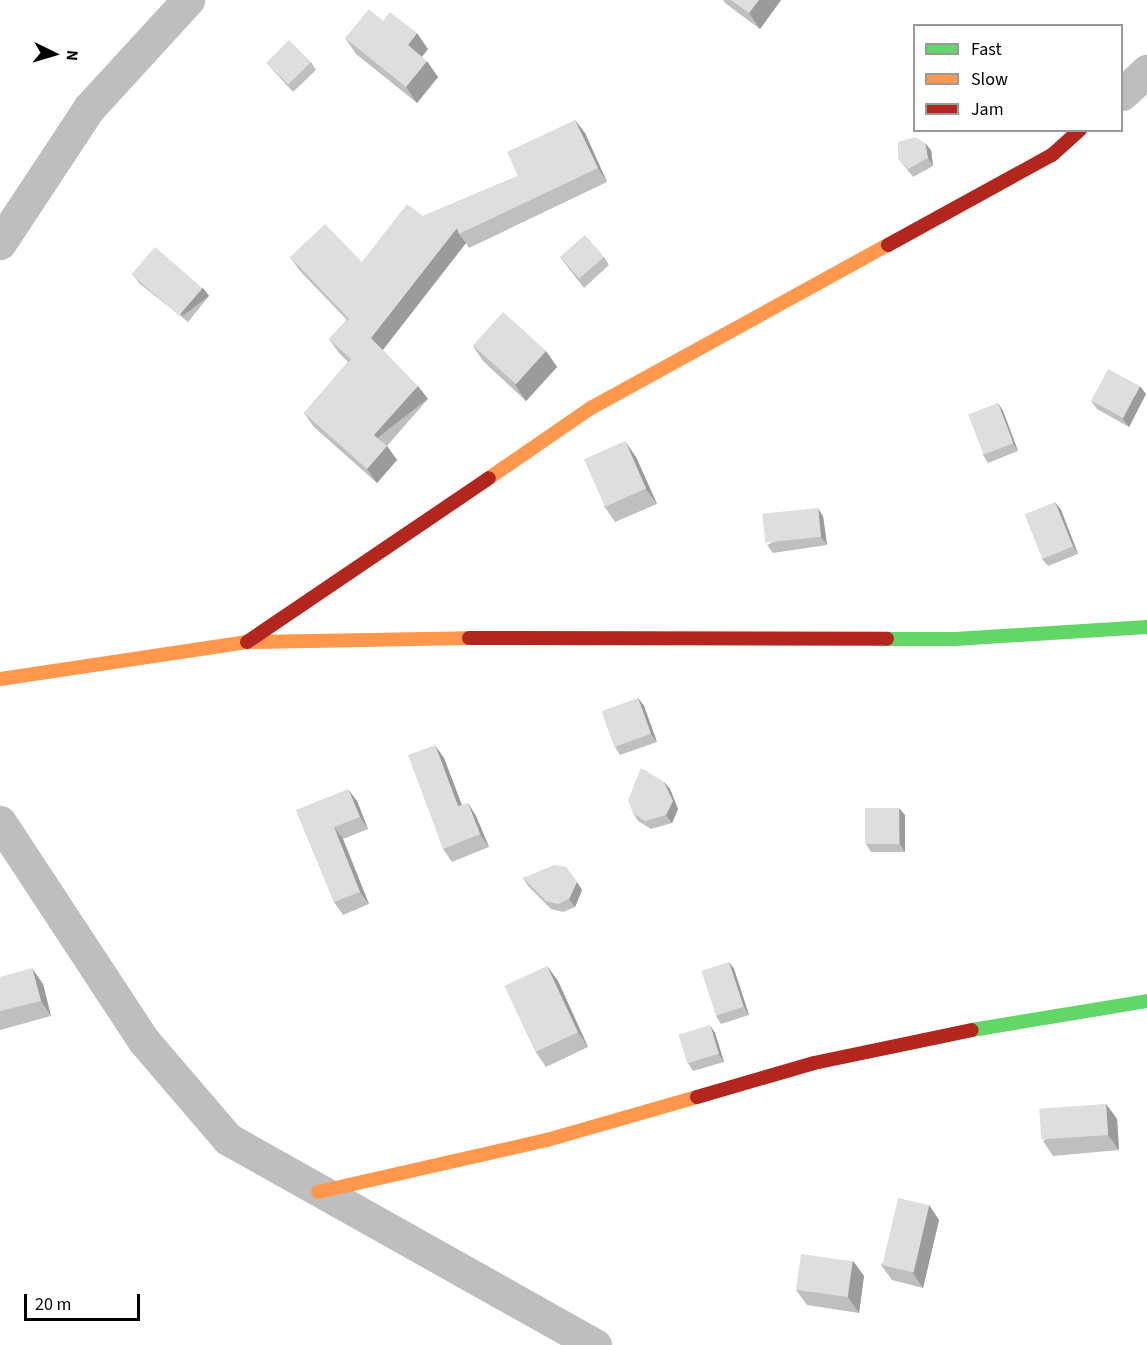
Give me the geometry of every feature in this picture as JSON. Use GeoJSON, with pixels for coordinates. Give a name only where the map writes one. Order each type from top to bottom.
{"type":"FeatureCollection","features":[{"type":"Feature","properties":{"kind":"street"},"geometry":{"type":"LineString","coordinates":[[0,243],[89,108],[188,0]]}},
{"type":"Feature","properties":{"kind":"street"},"geometry":{"type":"LineString","coordinates":[[1123,93],[1147,71]]}},
{"type":"Feature","properties":{"kind":"street"},"geometry":{"type":"LineString","coordinates":[[247,642],[591,408],[1052,155],[1078,132]]}},
{"type":"Feature","properties":{"kind":"street"},"geometry":{"type":"LineString","coordinates":[[0,679],[247,642],[557,637],[956,639],[1147,627]]}},
{"type":"Feature","properties":{"kind":"street"},"geometry":{"type":"LineString","coordinates":[[0,822],[102,981],[182,1089],[228,1139],[318,1192],[596,1345]]}},
{"type":"Feature","properties":{"kind":"street"},"geometry":{"type":"LineString","coordinates":[[318,1192],[547,1140],[814,1063],[1035,1017],[1147,1001]]}},
{"type":"Feature","properties":{"kind":"building"},"geometry":{"type":"Polygon","coordinates":[[[731,0],[759,0],[749,13],[731,0]]]}},
{"type":"Feature","properties":{"kind":"building"},"geometry":{"type":"Polygon","coordinates":[[[369,9],[383,21],[390,12],[417,33],[408,45],[427,61],[406,87],[345,38],[369,9]]]}},
{"type":"Feature","properties":{"kind":"building"},"geometry":{"type":"Polygon","coordinates":[[[289,40],[311,62],[288,85],[266,63],[289,40]]]}},
{"type":"Feature","properties":{"kind":"building"},"geometry":{"type":"Polygon","coordinates":[[[575,120],[598,168],[459,234],[457,228],[371,338],[418,386],[374,435],[387,446],[367,469],[304,413],[351,359],[329,339],[349,319],[290,257],[325,224],[362,262],[407,204],[423,216],[518,176],[507,152],[575,120]]]}},
{"type":"Feature","properties":{"kind":"building"},"geometry":{"type":"Polygon","coordinates":[[[915,137],[925,143],[928,158],[908,169],[898,158],[898,142],[915,137]]]}},
{"type":"Feature","properties":{"kind":"building"},"geometry":{"type":"Polygon","coordinates":[[[585,235],[604,257],[579,279],[560,257],[585,235]]]}},
{"type":"Feature","properties":{"kind":"building"},"geometry":{"type":"Polygon","coordinates":[[[155,247],[203,288],[179,316],[131,274],[155,247]]]}},
{"type":"Feature","properties":{"kind":"building"},"geometry":{"type":"Polygon","coordinates":[[[503,312],[546,351],[516,384],[473,345],[503,312]]]}},
{"type":"Feature","properties":{"kind":"building"},"geometry":{"type":"Polygon","coordinates":[[[1108,369],[1140,386],[1123,418],[1091,401],[1108,369]]]}},
{"type":"Feature","properties":{"kind":"building"},"geometry":{"type":"Polygon","coordinates":[[[998,403],[1013,443],[984,455],[968,414],[998,403]]]}},
{"type":"Feature","properties":{"kind":"building"},"geometry":{"type":"Polygon","coordinates":[[[625,441],[646,489],[605,507],[584,459],[625,441]]]}},
{"type":"Feature","properties":{"kind":"building"},"geometry":{"type":"Polygon","coordinates":[[[1055,502],[1073,547],[1042,559],[1024,514],[1055,502]]]}},
{"type":"Feature","properties":{"kind":"building"},"geometry":{"type":"Polygon","coordinates":[[[818,508],[821,537],[765,543],[762,514],[818,508]]]}},
{"type":"Feature","properties":{"kind":"building"},"geometry":{"type":"Polygon","coordinates":[[[638,698],[651,734],[614,747],[601,711],[638,698]]]}},
{"type":"Feature","properties":{"kind":"building"},"geometry":{"type":"Polygon","coordinates":[[[435,745],[458,806],[468,803],[480,834],[443,849],[408,755],[435,745]]]}},
{"type":"Feature","properties":{"kind":"building"},"geometry":{"type":"Polygon","coordinates":[[[641,768],[664,782],[673,801],[666,815],[645,821],[633,813],[628,800],[641,768]]]}},
{"type":"Feature","properties":{"kind":"building"},"geometry":{"type":"Polygon","coordinates":[[[348,789],[360,817],[334,827],[360,892],[334,902],[296,810],[348,789]]]}},
{"type":"Feature","properties":{"kind":"building"},"geometry":{"type":"Polygon","coordinates":[[[865,808],[899,808],[899,844],[865,844],[865,808]]]}},
{"type":"Feature","properties":{"kind":"building"},"geometry":{"type":"Polygon","coordinates":[[[554,865],[566,867],[577,882],[569,899],[558,904],[546,901],[523,878],[554,865]]]}},
{"type":"Feature","properties":{"kind":"building"},"geometry":{"type":"Polygon","coordinates":[[[729,962],[744,1007],[716,1016],[701,971],[729,962]]]}},
{"type":"Feature","properties":{"kind":"building"},"geometry":{"type":"Polygon","coordinates":[[[547,966],[578,1032],[535,1052],[504,986],[547,966]]]}},
{"type":"Feature","properties":{"kind":"building"},"geometry":{"type":"Polygon","coordinates":[[[32,968],[41,1001],[0,1011],[0,977],[32,968]]]}},
{"type":"Feature","properties":{"kind":"building"},"geometry":{"type":"Polygon","coordinates":[[[710,1025],[719,1054],[687,1063],[678,1035],[710,1025]]]}},
{"type":"Feature","properties":{"kind":"building"},"geometry":{"type":"Polygon","coordinates":[[[1106,1104],[1108,1135],[1041,1140],[1039,1109],[1106,1104]]]}},
{"type":"Feature","properties":{"kind":"building"},"geometry":{"type":"Polygon","coordinates":[[[898,1198],[929,1205],[914,1272],[882,1265],[898,1198]]]}},
{"type":"Feature","properties":{"kind":"building"},"geometry":{"type":"Polygon","coordinates":[[[801,1254],[852,1261],[847,1297],[796,1290],[801,1254]]]}},
{"type":"Feature","properties":{"kind":"traffic: fast"},"geometry":{"type":"LineString","coordinates":[[887,639],[955,639],[1147,627]]}},
{"type":"Feature","properties":{"kind":"traffic: fast"},"geometry":{"type":"LineString","coordinates":[[972,1030],[1147,1001]]}},
{"type":"Feature","properties":{"kind":"traffic: slow"},"geometry":{"type":"LineString","coordinates":[[489,478],[591,408],[888,245]]}},
{"type":"Feature","properties":{"kind":"traffic: slow"},"geometry":{"type":"LineString","coordinates":[[0,679],[247,642],[469,638]]}},
{"type":"Feature","properties":{"kind":"traffic: slow"},"geometry":{"type":"LineString","coordinates":[[318,1192],[547,1140],[697,1097]]}},
{"type":"Feature","properties":{"kind":"traffic: jam"},"geometry":{"type":"LineString","coordinates":[[888,245],[1052,155],[1078,132]]}},
{"type":"Feature","properties":{"kind":"traffic: jam"},"geometry":{"type":"LineString","coordinates":[[247,642],[489,478]]}},
{"type":"Feature","properties":{"kind":"traffic: jam"},"geometry":{"type":"LineString","coordinates":[[469,638],[887,639]]}},
{"type":"Feature","properties":{"kind":"traffic: jam"},"geometry":{"type":"LineString","coordinates":[[697,1097],[814,1063],[972,1030]]}}]}
